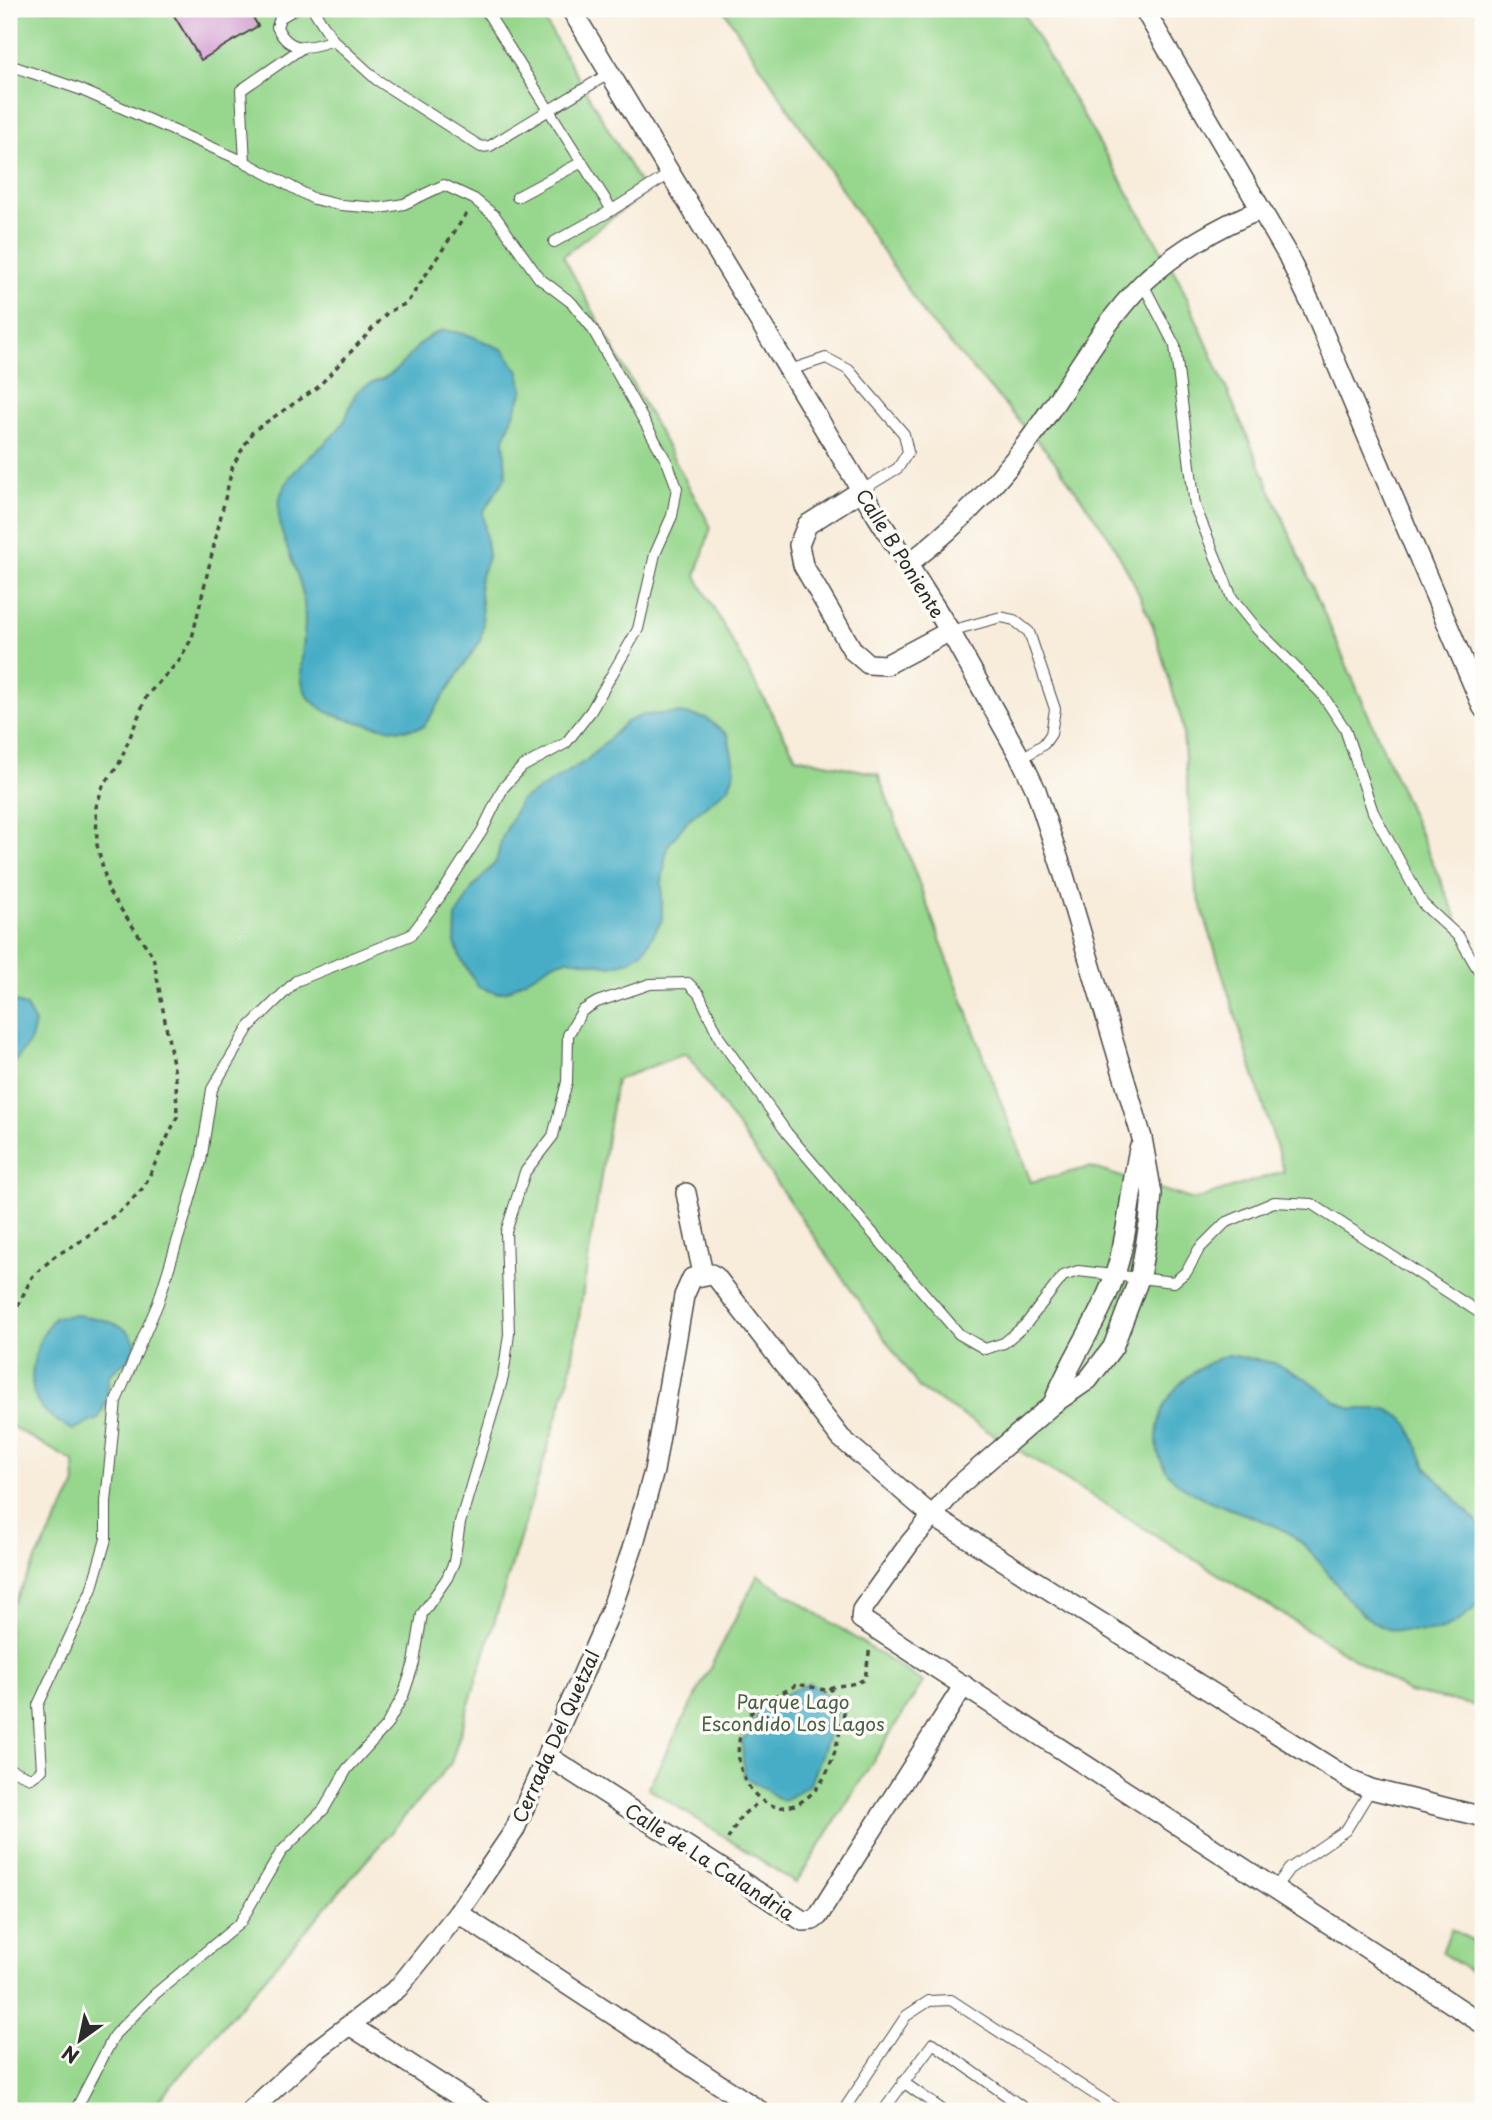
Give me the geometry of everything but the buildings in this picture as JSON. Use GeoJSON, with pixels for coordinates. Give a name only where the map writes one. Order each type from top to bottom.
{"type":"FeatureCollection","features":[{"type":"Feature","properties":{"kind":"street","name":"Calle B Poniente"},"geometry":{"type":"LineString","coordinates":[[571,9],[950,631],[1036,790],[1142,1138],[1152,1194],[1140,1276],[1113,1348],[1088,1380],[1053,1404]]}},
{"type":"Feature","properties":{"kind":"street"},"geometry":{"type":"LineString","coordinates":[[1144,9],[1312,306],[1483,708]]}},
{"type":"Feature","properties":{"kind":"street"},"geometry":{"type":"LineString","coordinates":[[908,564],[941,539],[1014,461],[1083,358],[1143,284],[1228,223],[1260,210]]}},
{"type":"Feature","properties":{"kind":"street"},"geometry":{"type":"LineString","coordinates":[[862,489],[807,525],[799,545],[803,565],[853,651],[868,664],[886,665],[950,631]]}},
{"type":"Feature","properties":{"kind":"street","name":"Calle B Poniente"},"geometry":{"type":"LineString","coordinates":[[1053,1404],[1067,1366],[1104,1304],[1115,1275],[1142,1138]]}},
{"type":"Feature","properties":{"kind":"street"},"geometry":{"type":"LineString","coordinates":[[686,1193],[702,1274],[716,1277],[841,1438],[931,1515],[1352,1781],[1483,1816]]}},
{"type":"Feature","properties":{"kind":"street","name":"Cerrada Del Quetzal"},"geometry":{"type":"LineString","coordinates":[[250,2111],[282,2078],[398,1988],[458,1913],[513,1831],[549,1756],[611,1611],[654,1471],[684,1296],[692,1278],[702,1274]]}},
{"type":"Feature","properties":{"kind":"street"},"geometry":{"type":"LineString","coordinates":[[1053,1404],[956,1488],[931,1515],[860,1616],[863,1621],[1483,2024]]}},
{"type":"Feature","properties":{"kind":"street","name":"Calle de La Calandria"},"geometry":{"type":"LineString","coordinates":[[549,1756],[808,1922],[818,1916],[964,1685]]}},
{"type":"Feature","properties":{"kind":"street"},"geometry":{"type":"LineString","coordinates":[[458,1913],[760,2111]]}},
{"type":"Feature","properties":{"kind":"street"},"geometry":{"type":"LineString","coordinates":[[351,2026],[482,2111]]}},
{"type":"Feature","properties":{"kind":"lane"},"geometry":{"type":"LineString","coordinates":[[295,9],[279,18],[277,27],[287,43],[302,48]]}},
{"type":"Feature","properties":{"kind":"lane"},"geometry":{"type":"LineString","coordinates":[[313,9],[332,40],[377,80],[481,147],[490,146],[610,73]]}},
{"type":"Feature","properties":{"kind":"lane"},"geometry":{"type":"LineString","coordinates":[[485,9],[551,109],[612,210]]}},
{"type":"Feature","properties":{"kind":"lane"},"geometry":{"type":"LineString","coordinates":[[245,162],[241,90],[302,48],[332,40]]}},
{"type":"Feature","properties":{"kind":"lane"},"geometry":{"type":"LineString","coordinates":[[9,65],[79,89],[245,162],[314,199],[340,205],[380,208],[404,204],[444,185],[474,199],[495,216],[539,278],[572,303],[592,328],[668,464],[677,488],[672,516],[655,554],[638,629],[592,711],[566,743],[522,767],[503,788],[482,831],[439,898],[411,935],[296,981],[249,1027],[212,1089],[201,1161],[178,1239],[158,1303],[116,1401],[106,1502],[106,1539],[91,1591],[38,1705],[42,1770],[31,1778],[9,1769]]}},
{"type":"Feature","properties":{"kind":"lane"},"geometry":{"type":"LineString","coordinates":[[517,197],[582,162]]}},
{"type":"Feature","properties":{"kind":"lane"},"geometry":{"type":"LineString","coordinates":[[554,242],[671,173]]}},
{"type":"Feature","properties":{"kind":"lane"},"geometry":{"type":"LineString","coordinates":[[1143,284],[1175,345],[1195,506],[1231,598],[1257,629],[1321,693],[1345,729],[1373,812],[1423,904],[1459,937],[1483,978]]}},
{"type":"Feature","properties":{"kind":"lane"},"geometry":{"type":"LineString","coordinates":[[790,370],[826,358],[849,369],[904,435],[908,452],[898,468],[862,489]]}},
{"type":"Feature","properties":{"kind":"lane"},"geometry":{"type":"LineString","coordinates":[[950,631],[1001,617],[1014,620],[1029,632],[1055,709],[1051,734],[1044,744],[1021,759]]}},
{"type":"Feature","properties":{"kind":"lane"},"geometry":{"type":"LineString","coordinates":[[75,2111],[115,2034],[155,1994],[240,1923],[282,1852],[324,1809],[347,1769],[386,1726],[403,1696],[414,1663],[422,1615],[447,1578],[454,1562],[460,1523],[503,1377],[509,1334],[506,1232],[525,1172],[553,1136],[567,1082],[568,1035],[582,1011],[597,1002],[650,984],[688,983],[699,994],[720,1040],[787,1133],[959,1334],[985,1349],[1004,1343],[1026,1324],[1063,1276],[1078,1271],[1174,1282],[1187,1272],[1199,1250],[1225,1223],[1273,1202],[1312,1204],[1483,1315]]}},
{"type":"Feature","properties":{"kind":"lane"},"geometry":{"type":"LineString","coordinates":[[1275,1888],[1289,1869],[1346,1830],[1371,1788]]}},
{"type":"Feature","properties":{"kind":"lane"},"geometry":{"type":"LineString","coordinates":[[843,2111],[906,2016],[929,2001],[951,2000],[1120,2111]]}},
{"type":"Feature","properties":{"kind":"lane"},"geometry":{"type":"LineString","coordinates":[[883,2111],[933,2043],[1028,2111]]}},
{"type":"Feature","properties":{"kind":"lane"},"geometry":{"type":"LineString","coordinates":[[903,2082],[943,2111]]}},
{"type":"Feature","properties":{"kind":"path"},"geometry":{"type":"LineString","coordinates":[[9,1324],[32,1278],[55,1256],[78,1243],[124,1208],[144,1187],[177,1117],[176,1080],[153,956],[109,892],[97,845],[96,807],[103,786],[119,764],[147,695],[178,662],[192,638],[233,465],[253,432],[317,388],[388,312],[407,303],[474,199]]}},
{"type":"Feature","properties":{"kind":"path"},"geometry":{"type":"LineString","coordinates":[[829,1687],[845,1708],[820,1784],[803,1799],[784,1808],[759,1801],[751,1793],[740,1767],[739,1747],[753,1710],[798,1684],[825,1690],[829,1687],[851,1687],[865,1679],[870,1647]]}},
{"type":"Feature","properties":{"kind":"path"},"geometry":{"type":"LineString","coordinates":[[728,1839],[741,1816],[759,1801]]}},
{"type":"Feature","properties":{"kind":"green space"},"geometry":{"type":"Polygon","coordinates":[[[9,9],[538,9],[645,192],[563,256],[711,527],[696,576],[796,757],[878,774],[1031,1182],[1090,1167],[1194,1200],[1284,1171],[1196,889],[1182,722],[1153,626],[1109,537],[1050,455],[926,317],[723,9],[1021,9],[1180,282],[1465,937],[1483,970],[1483,1707],[1408,1692],[920,1389],[686,1053],[616,1080],[570,1375],[451,1763],[149,2111],[9,2111],[9,1611],[75,1486],[74,1462],[9,1425],[9,9]]]}},
{"type":"Feature","properties":{"kind":"green space","name":"Parque Lago Escondido Los Lagos"},"geometry":{"type":"Polygon","coordinates":[[[758,1575],[923,1682],[796,1883],[648,1788],[758,1575]]]}},
{"type":"Feature","properties":{"kind":"green space"},"geometry":{"type":"Polygon","coordinates":[[[1451,1929],[1483,1946],[1483,1979],[1442,1953],[1451,1929]]]}},
{"type":"Feature","properties":{"kind":"water"},"geometry":{"type":"Polygon","coordinates":[[[444,330],[469,335],[504,350],[519,372],[523,391],[504,439],[506,477],[483,512],[488,557],[479,581],[483,625],[480,641],[424,726],[393,729],[333,714],[315,704],[305,691],[301,676],[305,619],[303,596],[282,532],[279,507],[286,483],[336,432],[346,419],[353,397],[359,390],[388,376],[428,338],[444,330]]]}},
{"type":"Feature","properties":{"kind":"water"},"geometry":{"type":"Polygon","coordinates":[[[679,713],[706,718],[728,735],[735,770],[729,787],[688,820],[667,847],[662,882],[662,920],[644,951],[629,961],[612,966],[569,959],[554,963],[507,991],[496,993],[478,987],[455,943],[456,917],[473,887],[496,862],[502,838],[520,801],[587,760],[626,722],[643,715],[679,713]]]}},
{"type":"Feature","properties":{"kind":"water"},"geometry":{"type":"Polygon","coordinates":[[[10,999],[26,1007],[35,1023],[31,1040],[9,1070],[10,999]]]}},
{"type":"Feature","properties":{"kind":"water"},"geometry":{"type":"Polygon","coordinates":[[[74,1315],[118,1325],[132,1336],[136,1344],[129,1359],[109,1375],[106,1403],[98,1419],[72,1430],[43,1409],[37,1401],[32,1382],[36,1351],[45,1330],[55,1317],[74,1315]]]}},
{"type":"Feature","properties":{"kind":"water"},"geometry":{"type":"Polygon","coordinates":[[[1228,1355],[1274,1363],[1307,1379],[1335,1401],[1351,1409],[1387,1409],[1403,1418],[1409,1425],[1426,1467],[1483,1529],[1483,1600],[1452,1625],[1435,1631],[1388,1629],[1358,1610],[1300,1541],[1264,1521],[1193,1493],[1174,1480],[1162,1463],[1157,1441],[1162,1412],[1173,1392],[1189,1376],[1228,1355]]]}},
{"type":"Feature","properties":{"kind":"water"},"geometry":{"type":"Polygon","coordinates":[[[810,1683],[839,1706],[810,1784],[783,1801],[744,1776],[742,1742],[765,1703],[810,1683]]]}}]}
